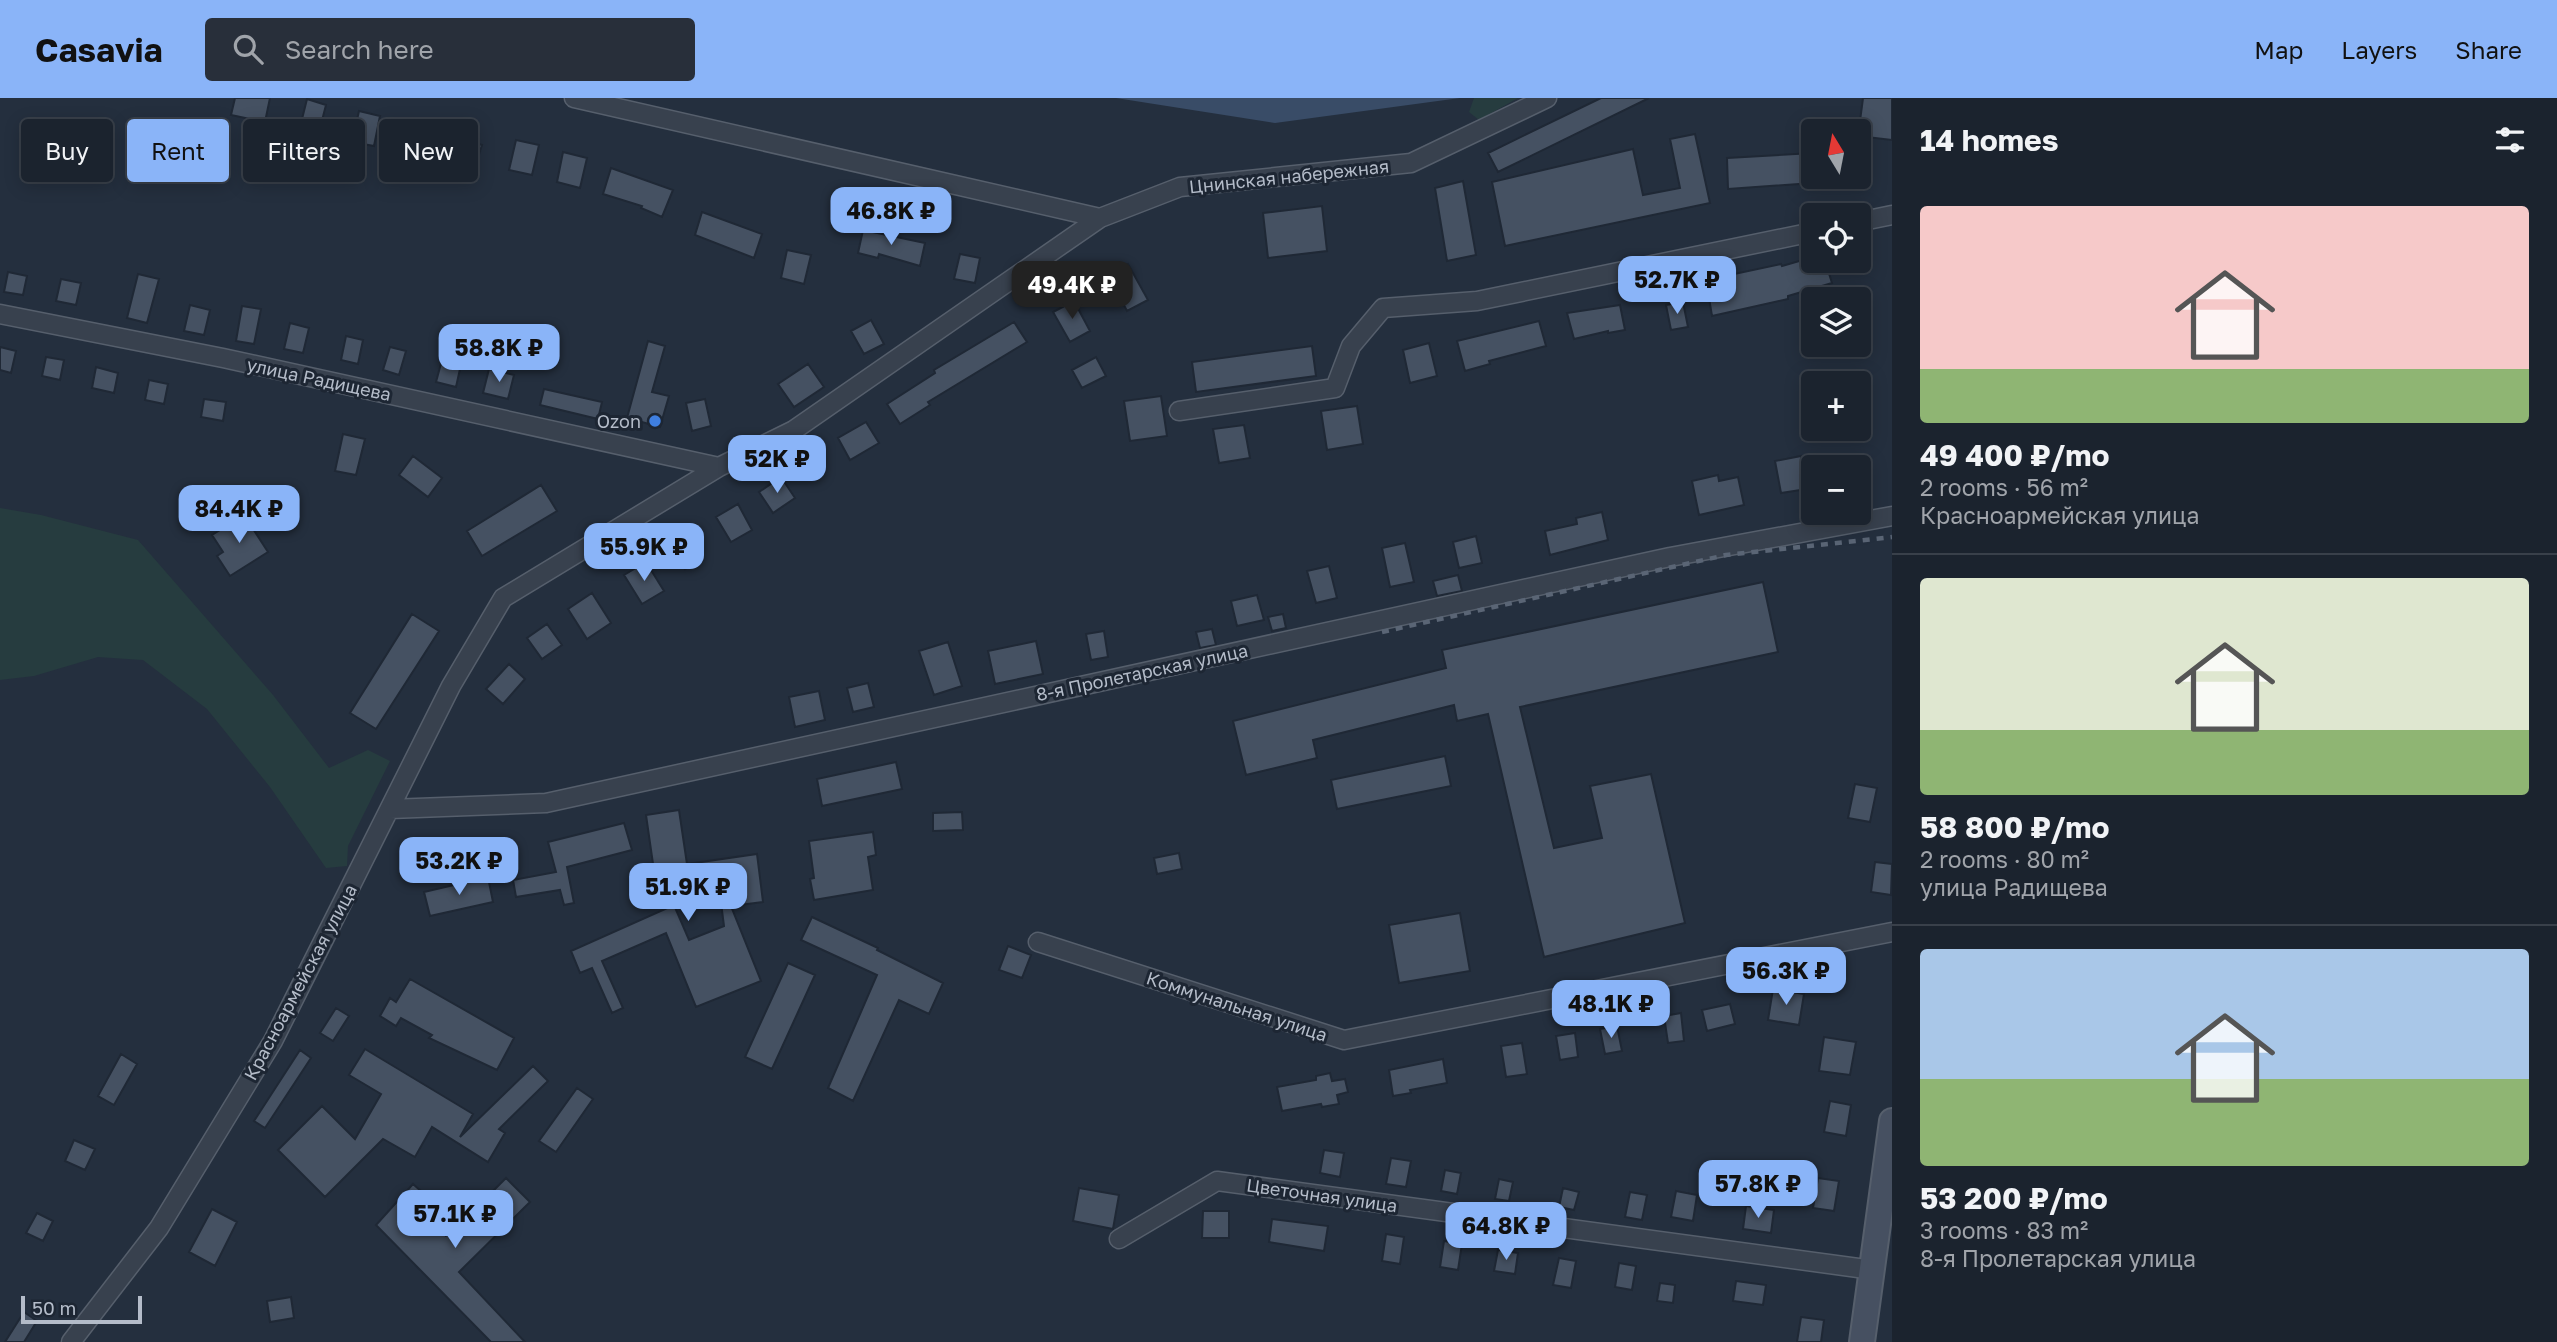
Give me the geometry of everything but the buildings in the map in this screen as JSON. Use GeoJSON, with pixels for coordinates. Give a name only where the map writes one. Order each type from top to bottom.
{"type":"FeatureCollection","features":[{"type":"Feature","properties":{"kind":"main road"},"geometry":{"type":"LineString","coordinates":[[1862,1342],[1892,1121]]}},
{"type":"Feature","properties":{"kind":"street"},"geometry":{"type":"LineString","coordinates":[[574,98],[1100,218]]}},
{"type":"Feature","properties":{"kind":"street","name":"Цнинская набережная"},"geometry":{"type":"LineString","coordinates":[[1100,218],[1180,187],[1411,163],[1547,98]]}},
{"type":"Feature","properties":{"kind":"street"},"geometry":{"type":"LineString","coordinates":[[1871,219],[1892,215]]}},
{"type":"Feature","properties":{"kind":"street","name":"Красноармейская улица"},"geometry":{"type":"LineString","coordinates":[[71,1342],[159,1228],[273,1041],[451,686],[503,598],[719,467],[794,430],[1100,218]]}},
{"type":"Feature","properties":{"kind":"street"},"geometry":{"type":"LineString","coordinates":[[1179,411],[1335,388],[1351,346],[1383,308],[1477,301],[1801,234]]}},
{"type":"Feature","properties":{"kind":"street","name":"улица Радищева"},"geometry":{"type":"LineString","coordinates":[[0,314],[223,358],[719,467]]}},
{"type":"Feature","properties":{"kind":"street","name":"8-я Пролетарская улица"},"geometry":{"type":"LineString","coordinates":[[390,809],[546,803],[1670,557],[1892,516]]}},
{"type":"Feature","properties":{"kind":"street","name":"Коммунальная улица"},"geometry":{"type":"LineString","coordinates":[[1038,942],[1344,1040],[1892,932]]}},
{"type":"Feature","properties":{"kind":"street","name":"Цветочная улица"},"geometry":{"type":"LineString","coordinates":[[1119,1239],[1217,1181],[1873,1270]]}},
{"type":"Feature","properties":{"kind":"green space"},"geometry":{"type":"Polygon","coordinates":[[[1474,98],[1518,98],[1479,120],[1469,112],[1474,98]]]}},
{"type":"Feature","properties":{"kind":"green space"},"geometry":{"type":"Polygon","coordinates":[[[0,508],[41,515],[138,540],[273,695],[329,768],[368,750],[390,761],[348,846],[347,866],[326,868],[270,787],[207,709],[143,660],[98,657],[34,676],[0,680],[0,508]]]}},
{"type":"Feature","properties":{"kind":"water"},"geometry":{"type":"Polygon","coordinates":[[[1116,98],[1460,98],[1275,123],[1116,98]]]}},
{"type":"Feature","properties":{"kind":"railway"},"geometry":{"type":"LineString","coordinates":[[1382,632],[1726,555],[1892,537]]}},
{"type":"Feature","properties":{"kind":"place","name":"Ozon"},"geometry":{"type":"Point","coordinates":[655,421]}}]}
